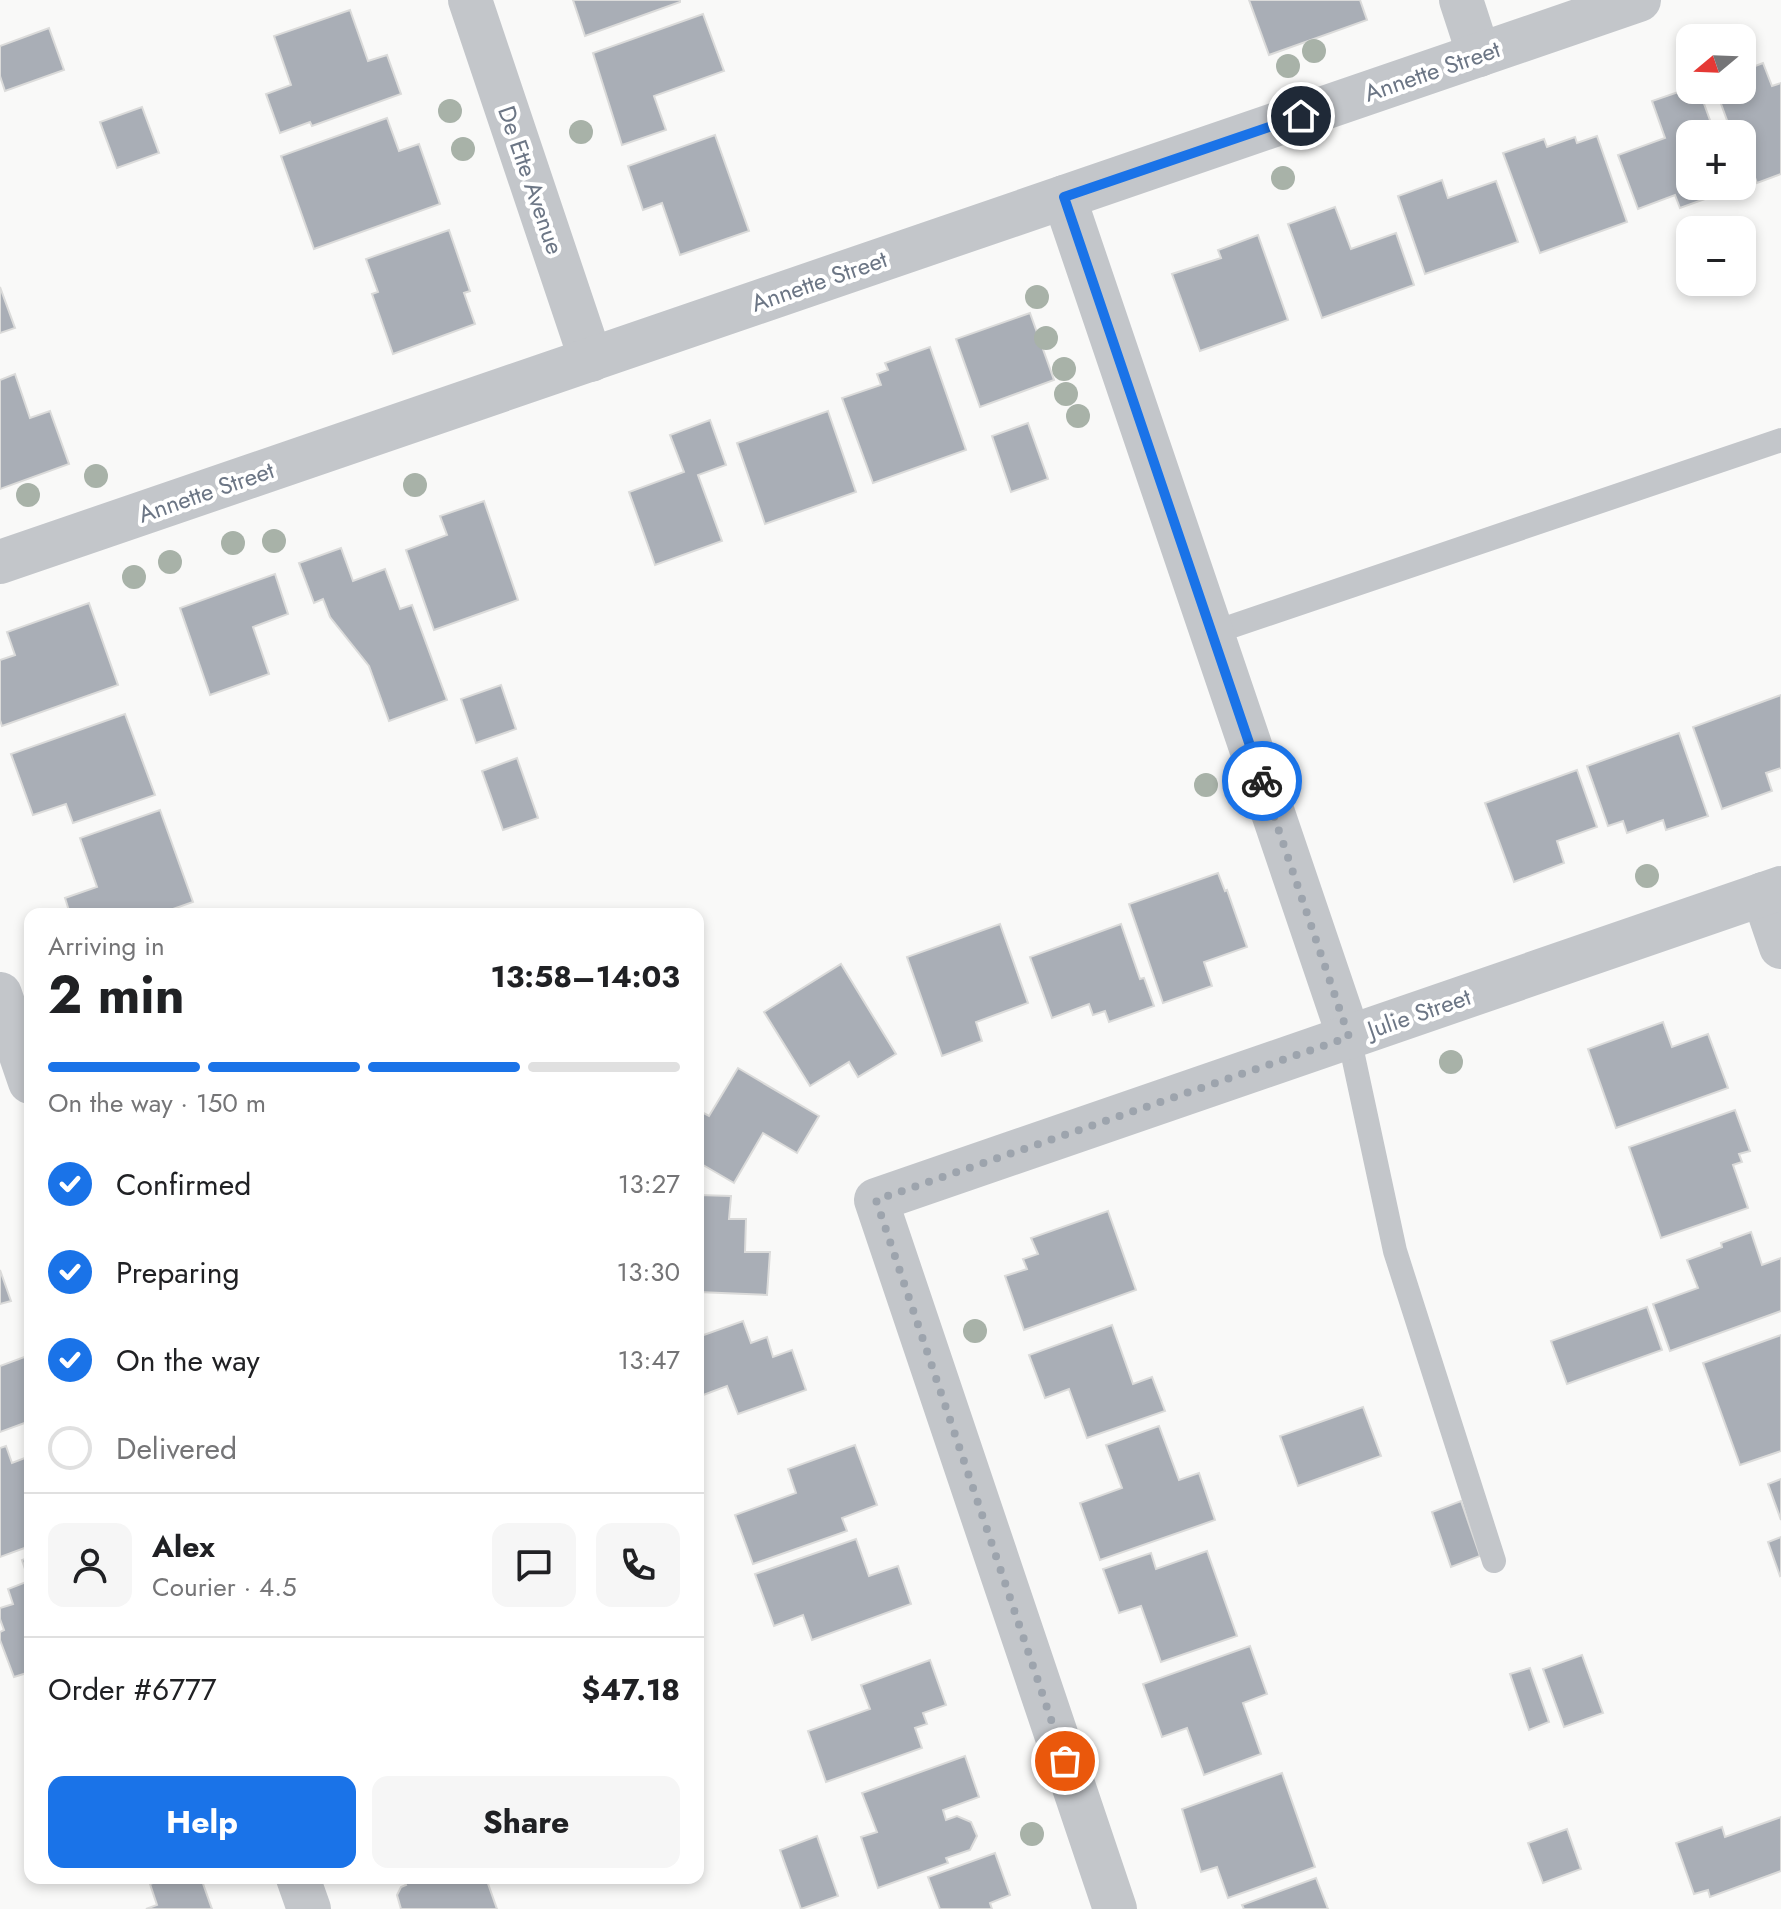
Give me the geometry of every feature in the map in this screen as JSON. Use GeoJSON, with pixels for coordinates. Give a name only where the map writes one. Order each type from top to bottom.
{"type":"FeatureCollection","features":[{"type":"Feature","properties":{"kind":"street","name":"De Ette Avenue"},"geometry":{"type":"LineString","coordinates":[[470,0],[591,360]]}},
{"type":"Feature","properties":{"kind":"street"},"geometry":{"type":"LineString","coordinates":[[1461,0],[1479,55]]}},
{"type":"Feature","properties":{"kind":"street","name":"Annette Street"},"geometry":{"type":"LineString","coordinates":[[0,562],[1639,0]]}},
{"type":"Feature","properties":{"kind":"street"},"geometry":{"type":"LineString","coordinates":[[1064,197],[1349,1037]]}},
{"type":"Feature","properties":{"kind":"street"},"geometry":{"type":"LineString","coordinates":[[1772,891],[1781,947]]}},
{"type":"Feature","properties":{"kind":"street","name":"Julie Street"},"geometry":{"type":"LineString","coordinates":[[1115,1909],[876,1200],[1772,891]]}},
{"type":"Feature","properties":{"kind":"street"},"geometry":{"type":"LineString","coordinates":[[0,994],[24,1064]]}},
{"type":"Feature","properties":{"kind":"street"},"geometry":{"type":"LineString","coordinates":[[300,1884],[309,1909]]}},
{"type":"Feature","properties":{"kind":"lane"},"geometry":{"type":"LineString","coordinates":[[1212,633],[1781,440]]}},
{"type":"Feature","properties":{"kind":"lane"},"geometry":{"type":"LineString","coordinates":[[1349,1037],[1395,1251],[1494,1561]]}},
{"type":"Feature","properties":{"kind":"building"},"geometry":{"type":"Polygon","coordinates":[[[573,0],[680,0],[680,2],[585,36],[573,0]]]}},
{"type":"Feature","properties":{"kind":"building"},"geometry":{"type":"Polygon","coordinates":[[[1249,0],[1360,0],[1367,20],[1269,55],[1249,0]]]}},
{"type":"Feature","properties":{"kind":"building"},"geometry":{"type":"Polygon","coordinates":[[[350,10],[368,61],[387,55],[401,94],[312,126],[310,122],[280,133],[266,94],[291,85],[274,36],[350,10]]]}},
{"type":"Feature","properties":{"kind":"building"},"geometry":{"type":"Polygon","coordinates":[[[703,14],[724,71],[654,96],[666,130],[622,145],[593,53],[703,14]]]}},
{"type":"Feature","properties":{"kind":"building"},"geometry":{"type":"Polygon","coordinates":[[[49,28],[64,70],[5,91],[0,76],[0,46],[49,28]]]}},
{"type":"Feature","properties":{"kind":"building"},"geometry":{"type":"Polygon","coordinates":[[[1763,63],[1772,86],[1781,83],[1781,174],[1757,183],[1756,120],[1727,120],[1721,104],[1756,104],[1756,66],[1763,63]]]}},
{"type":"Feature","properties":{"kind":"building"},"geometry":{"type":"Polygon","coordinates":[[[1676,93],[1676,104],[1704,104],[1710,120],[1676,120],[1676,198],[1675,195],[1638,209],[1618,155],[1665,138],[1652,101],[1676,93]]]}},
{"type":"Feature","properties":{"kind":"building"},"geometry":{"type":"Polygon","coordinates":[[[142,107],[159,153],[117,168],[100,122],[142,107]]]}},
{"type":"Feature","properties":{"kind":"building"},"geometry":{"type":"Polygon","coordinates":[[[387,118],[399,151],[419,144],[440,204],[314,249],[281,156],[387,118]]]}},
{"type":"Feature","properties":{"kind":"building"},"geometry":{"type":"Polygon","coordinates":[[[715,135],[749,231],[680,255],[662,203],[643,210],[628,166],[715,135]]]}},
{"type":"Feature","properties":{"kind":"building"},"geometry":{"type":"Polygon","coordinates":[[[1597,136],[1627,222],[1540,253],[1503,153],[1544,139],[1547,147],[1575,137],[1577,143],[1597,136]]]}},
{"type":"Feature","properties":{"kind":"building"},"geometry":{"type":"Polygon","coordinates":[[[1442,180],[1448,198],[1496,181],[1518,242],[1425,274],[1398,196],[1442,180]]]}},
{"type":"Feature","properties":{"kind":"building"},"geometry":{"type":"Polygon","coordinates":[[[1677,200],[1702,200],[1680,208],[1677,200]]]}},
{"type":"Feature","properties":{"kind":"building"},"geometry":{"type":"Polygon","coordinates":[[[1335,207],[1351,249],[1396,233],[1414,285],[1322,318],[1288,224],[1335,207]]]}},
{"type":"Feature","properties":{"kind":"building"},"geometry":{"type":"Polygon","coordinates":[[[449,230],[470,291],[464,293],[475,324],[393,354],[372,294],[378,292],[366,259],[449,230]]]}},
{"type":"Feature","properties":{"kind":"building"},"geometry":{"type":"Polygon","coordinates":[[[1258,235],[1288,320],[1200,351],[1172,274],[1221,258],[1218,250],[1258,235]]]}},
{"type":"Feature","properties":{"kind":"building"},"geometry":{"type":"Polygon","coordinates":[[[0,287],[15,328],[0,333],[0,287]]]}},
{"type":"Feature","properties":{"kind":"building"},"geometry":{"type":"Polygon","coordinates":[[[1030,313],[1054,380],[980,407],[956,339],[1030,313]]]}},
{"type":"Feature","properties":{"kind":"building"},"geometry":{"type":"Polygon","coordinates":[[[930,347],[966,450],[873,483],[842,398],[881,385],[877,374],[888,370],[885,363],[930,347]]]}},
{"type":"Feature","properties":{"kind":"building"},"geometry":{"type":"Polygon","coordinates":[[[15,374],[30,418],[50,411],[69,464],[0,489],[0,380],[15,374]]]}},
{"type":"Feature","properties":{"kind":"building"},"geometry":{"type":"Polygon","coordinates":[[[828,411],[856,492],[765,524],[737,443],[828,411]]]}},
{"type":"Feature","properties":{"kind":"building"},"geometry":{"type":"Polygon","coordinates":[[[710,420],[726,465],[698,475],[722,541],[655,565],[629,492],[684,472],[670,435],[710,420]]]}},
{"type":"Feature","properties":{"kind":"building"},"geometry":{"type":"Polygon","coordinates":[[[1028,423],[1048,479],[1011,492],[992,436],[1028,423]]]}},
{"type":"Feature","properties":{"kind":"building"},"geometry":{"type":"Polygon","coordinates":[[[484,501],[518,600],[434,630],[406,550],[447,535],[440,516],[484,501]]]}},
{"type":"Feature","properties":{"kind":"building"},"geometry":{"type":"Polygon","coordinates":[[[341,548],[353,581],[385,569],[400,609],[412,605],[447,700],[389,721],[369,666],[330,617],[323,599],[314,603],[299,563],[341,548]]]}},
{"type":"Feature","properties":{"kind":"building"},"geometry":{"type":"Polygon","coordinates":[[[275,574],[288,614],[253,627],[269,674],[210,695],[180,608],[275,574]]]}},
{"type":"Feature","properties":{"kind":"building"},"geometry":{"type":"Polygon","coordinates":[[[89,603],[118,685],[2,726],[0,660],[15,655],[7,632],[89,603]]]}},
{"type":"Feature","properties":{"kind":"building"},"geometry":{"type":"Polygon","coordinates":[[[501,685],[516,729],[476,743],[461,699],[501,685]]]}},
{"type":"Feature","properties":{"kind":"building"},"geometry":{"type":"Polygon","coordinates":[[[1781,695],[1781,768],[1766,773],[1772,791],[1722,809],[1693,727],[1781,695]]]}},
{"type":"Feature","properties":{"kind":"building"},"geometry":{"type":"Polygon","coordinates":[[[125,714],[155,795],[73,823],[66,804],[33,815],[11,754],[125,714]]]}},
{"type":"Feature","properties":{"kind":"building"},"geometry":{"type":"Polygon","coordinates":[[[1679,733],[1708,816],[1666,830],[1663,820],[1627,833],[1623,821],[1608,826],[1587,766],[1679,733]]]}},
{"type":"Feature","properties":{"kind":"building"},"geometry":{"type":"Polygon","coordinates":[[[517,758],[538,818],[503,830],[482,771],[517,758]]]}},
{"type":"Feature","properties":{"kind":"building"},"geometry":{"type":"Polygon","coordinates":[[[1577,770],[1597,827],[1557,841],[1564,863],[1514,882],[1485,803],[1577,770]]]}},
{"type":"Feature","properties":{"kind":"building"},"geometry":{"type":"Polygon","coordinates":[[[160,810],[193,902],[176,908],[68,908],[65,898],[97,887],[80,838],[160,810]]]}},
{"type":"Feature","properties":{"kind":"building"},"geometry":{"type":"Polygon","coordinates":[[[1218,873],[1247,947],[1204,962],[1212,986],[1163,1003],[1129,904],[1218,873]]]}},
{"type":"Feature","properties":{"kind":"building"},"geometry":{"type":"Polygon","coordinates":[[[1000,924],[1028,1003],[976,1022],[982,1041],[942,1056],[907,957],[1000,924]]]}},
{"type":"Feature","properties":{"kind":"building"},"geometry":{"type":"Polygon","coordinates":[[[1121,924],[1140,979],[1144,978],[1154,1006],[1109,1022],[1105,1011],[1093,1015],[1089,1004],[1052,1018],[1030,957],[1121,924]]]}},
{"type":"Feature","properties":{"kind":"building"},"geometry":{"type":"Polygon","coordinates":[[[841,964],[896,1054],[858,1077],[849,1062],[810,1086],[764,1012],[841,964]]]}},
{"type":"Feature","properties":{"kind":"building"},"geometry":{"type":"Polygon","coordinates":[[[1663,1022],[1672,1047],[1708,1034],[1728,1088],[1616,1128],[1588,1049],[1663,1022]]]}},
{"type":"Feature","properties":{"kind":"building"},"geometry":{"type":"Polygon","coordinates":[[[738,1068],[819,1116],[797,1153],[763,1133],[734,1183],[704,1166],[704,1113],[709,1116],[738,1068]]]}},
{"type":"Feature","properties":{"kind":"building"},"geometry":{"type":"Polygon","coordinates":[[[1735,1110],[1750,1151],[1739,1154],[1742,1162],[1733,1165],[1748,1208],[1661,1238],[1629,1147],[1735,1110]]]}},
{"type":"Feature","properties":{"kind":"building"},"geometry":{"type":"Polygon","coordinates":[[[704,1195],[731,1196],[729,1219],[746,1219],[745,1252],[770,1252],[767,1295],[704,1292],[704,1195]]]}},
{"type":"Feature","properties":{"kind":"building"},"geometry":{"type":"Polygon","coordinates":[[[1108,1211],[1136,1290],[1024,1330],[1005,1276],[1027,1269],[1023,1259],[1038,1254],[1031,1238],[1108,1211]]]}},
{"type":"Feature","properties":{"kind":"building"},"geometry":{"type":"Polygon","coordinates":[[[1751,1232],[1762,1265],[1781,1258],[1781,1311],[1670,1351],[1653,1304],[1698,1288],[1687,1260],[1751,1232]]]}},
{"type":"Feature","properties":{"kind":"building"},"geometry":{"type":"Polygon","coordinates":[[[0,1270],[11,1301],[0,1304],[0,1270]]]}},
{"type":"Feature","properties":{"kind":"building"},"geometry":{"type":"Polygon","coordinates":[[[1647,1307],[1662,1350],[1567,1384],[1551,1341],[1647,1307]]]}},
{"type":"Feature","properties":{"kind":"building"},"geometry":{"type":"Polygon","coordinates":[[[743,1321],[751,1343],[767,1337],[773,1357],[792,1350],[806,1390],[738,1414],[727,1386],[704,1395],[704,1335],[743,1321]]]}},
{"type":"Feature","properties":{"kind":"building"},"geometry":{"type":"Polygon","coordinates":[[[1112,1325],[1133,1384],[1152,1377],[1165,1411],[1087,1438],[1069,1389],[1045,1398],[1029,1355],[1112,1325]]]}},
{"type":"Feature","properties":{"kind":"building"},"geometry":{"type":"Polygon","coordinates":[[[1781,1335],[1781,1451],[1740,1465],[1703,1363],[1781,1335]]]}},
{"type":"Feature","properties":{"kind":"building"},"geometry":{"type":"Polygon","coordinates":[[[24,1357],[24,1423],[0,1432],[0,1366],[24,1357]]]}},
{"type":"Feature","properties":{"kind":"building"},"geometry":{"type":"Polygon","coordinates":[[[1363,1407],[1381,1456],[1298,1486],[1280,1436],[1363,1407]]]}},
{"type":"Feature","properties":{"kind":"building"},"geometry":{"type":"Polygon","coordinates":[[[1159,1426],[1179,1480],[1199,1473],[1215,1520],[1100,1560],[1080,1503],[1122,1488],[1106,1445],[1159,1426]]]}},
{"type":"Feature","properties":{"kind":"building"},"geometry":{"type":"Polygon","coordinates":[[[855,1445],[877,1505],[842,1518],[847,1531],[753,1564],[735,1515],[796,1493],[788,1469],[855,1445]]]}},
{"type":"Feature","properties":{"kind":"building"},"geometry":{"type":"Polygon","coordinates":[[[6,1446],[12,1463],[24,1458],[24,1548],[0,1557],[0,1448],[6,1446]]]}},
{"type":"Feature","properties":{"kind":"building"},"geometry":{"type":"Polygon","coordinates":[[[1781,1479],[1781,1520],[1768,1484],[1781,1479]]]}},
{"type":"Feature","properties":{"kind":"building"},"geometry":{"type":"Polygon","coordinates":[[[1461,1501],[1480,1556],[1451,1567],[1432,1512],[1461,1501]]]}},
{"type":"Feature","properties":{"kind":"building"},"geometry":{"type":"Polygon","coordinates":[[[1781,1537],[1781,1575],[1780,1576],[1768,1542],[1781,1537]]]}},
{"type":"Feature","properties":{"kind":"building"},"geometry":{"type":"Polygon","coordinates":[[[856,1539],[869,1576],[898,1566],[911,1604],[812,1640],[803,1615],[774,1626],[755,1574],[856,1539]]]}},
{"type":"Feature","properties":{"kind":"building"},"geometry":{"type":"Polygon","coordinates":[[[1207,1551],[1237,1636],[1161,1662],[1141,1606],[1119,1613],[1103,1569],[1151,1553],[1156,1569],[1207,1551]]]}},
{"type":"Feature","properties":{"kind":"building"},"geometry":{"type":"Polygon","coordinates":[[[24,1583],[24,1674],[14,1677],[0,1640],[0,1632],[4,1630],[0,1608],[13,1604],[8,1589],[24,1583]]]}},
{"type":"Feature","properties":{"kind":"building"},"geometry":{"type":"Polygon","coordinates":[[[1250,1646],[1267,1694],[1243,1703],[1261,1754],[1204,1775],[1187,1728],[1162,1737],[1143,1684],[1250,1646]]]}},
{"type":"Feature","properties":{"kind":"building"},"geometry":{"type":"Polygon","coordinates":[[[1582,1655],[1603,1713],[1564,1727],[1543,1669],[1582,1655]]]}},
{"type":"Feature","properties":{"kind":"building"},"geometry":{"type":"Polygon","coordinates":[[[930,1660],[946,1705],[923,1713],[927,1724],[915,1728],[922,1748],[826,1782],[808,1731],[870,1709],[861,1685],[930,1660]]]}},
{"type":"Feature","properties":{"kind":"building"},"geometry":{"type":"Polygon","coordinates":[[[1530,1668],[1549,1722],[1529,1730],[1510,1674],[1530,1668]]]}},
{"type":"Feature","properties":{"kind":"building"},"geometry":{"type":"Polygon","coordinates":[[[965,1756],[979,1797],[943,1810],[946,1820],[957,1816],[971,1822],[977,1836],[970,1850],[946,1858],[948,1863],[878,1888],[861,1837],[877,1832],[862,1793],[965,1756]]]}},
{"type":"Feature","properties":{"kind":"building"},"geometry":{"type":"Polygon","coordinates":[[[1282,1773],[1315,1867],[1228,1898],[1217,1867],[1201,1872],[1182,1809],[1282,1773]]]}},
{"type":"Feature","properties":{"kind":"building"},"geometry":{"type":"Polygon","coordinates":[[[1781,1817],[1781,1871],[1710,1897],[1708,1890],[1694,1894],[1676,1843],[1722,1827],[1725,1837],[1781,1817]]]}},
{"type":"Feature","properties":{"kind":"building"},"geometry":{"type":"Polygon","coordinates":[[[1567,1829],[1581,1869],[1543,1883],[1528,1843],[1567,1829]]]}},
{"type":"Feature","properties":{"kind":"building"},"geometry":{"type":"Polygon","coordinates":[[[817,1836],[838,1896],[801,1909],[780,1850],[817,1836]]]}},
{"type":"Feature","properties":{"kind":"building"},"geometry":{"type":"Polygon","coordinates":[[[995,1853],[1010,1895],[990,1903],[992,1909],[940,1909],[928,1877],[995,1853]]]}},
{"type":"Feature","properties":{"kind":"building"},"geometry":{"type":"Polygon","coordinates":[[[1316,1878],[1328,1909],[1244,1909],[1242,1905],[1316,1878]]]}},
{"type":"Feature","properties":{"kind":"building"},"geometry":{"type":"Polygon","coordinates":[[[150,1884],[203,1884],[212,1909],[146,1909],[157,1905],[150,1884]]]}},
{"type":"Feature","properties":{"kind":"building"},"geometry":{"type":"Polygon","coordinates":[[[488,1884],[497,1909],[401,1909],[397,1895],[406,1885],[488,1884]]]}},
{"type":"Feature","properties":{"kind":"way so far"},"geometry":{"type":"LineString","coordinates":[[1065,1761],[876,1200],[1349,1037],[1262,781]]}},
{"type":"Feature","properties":{"kind":"route"},"geometry":{"type":"LineString","coordinates":[[1262,781],[1064,197],[1301,116]]}}]}
